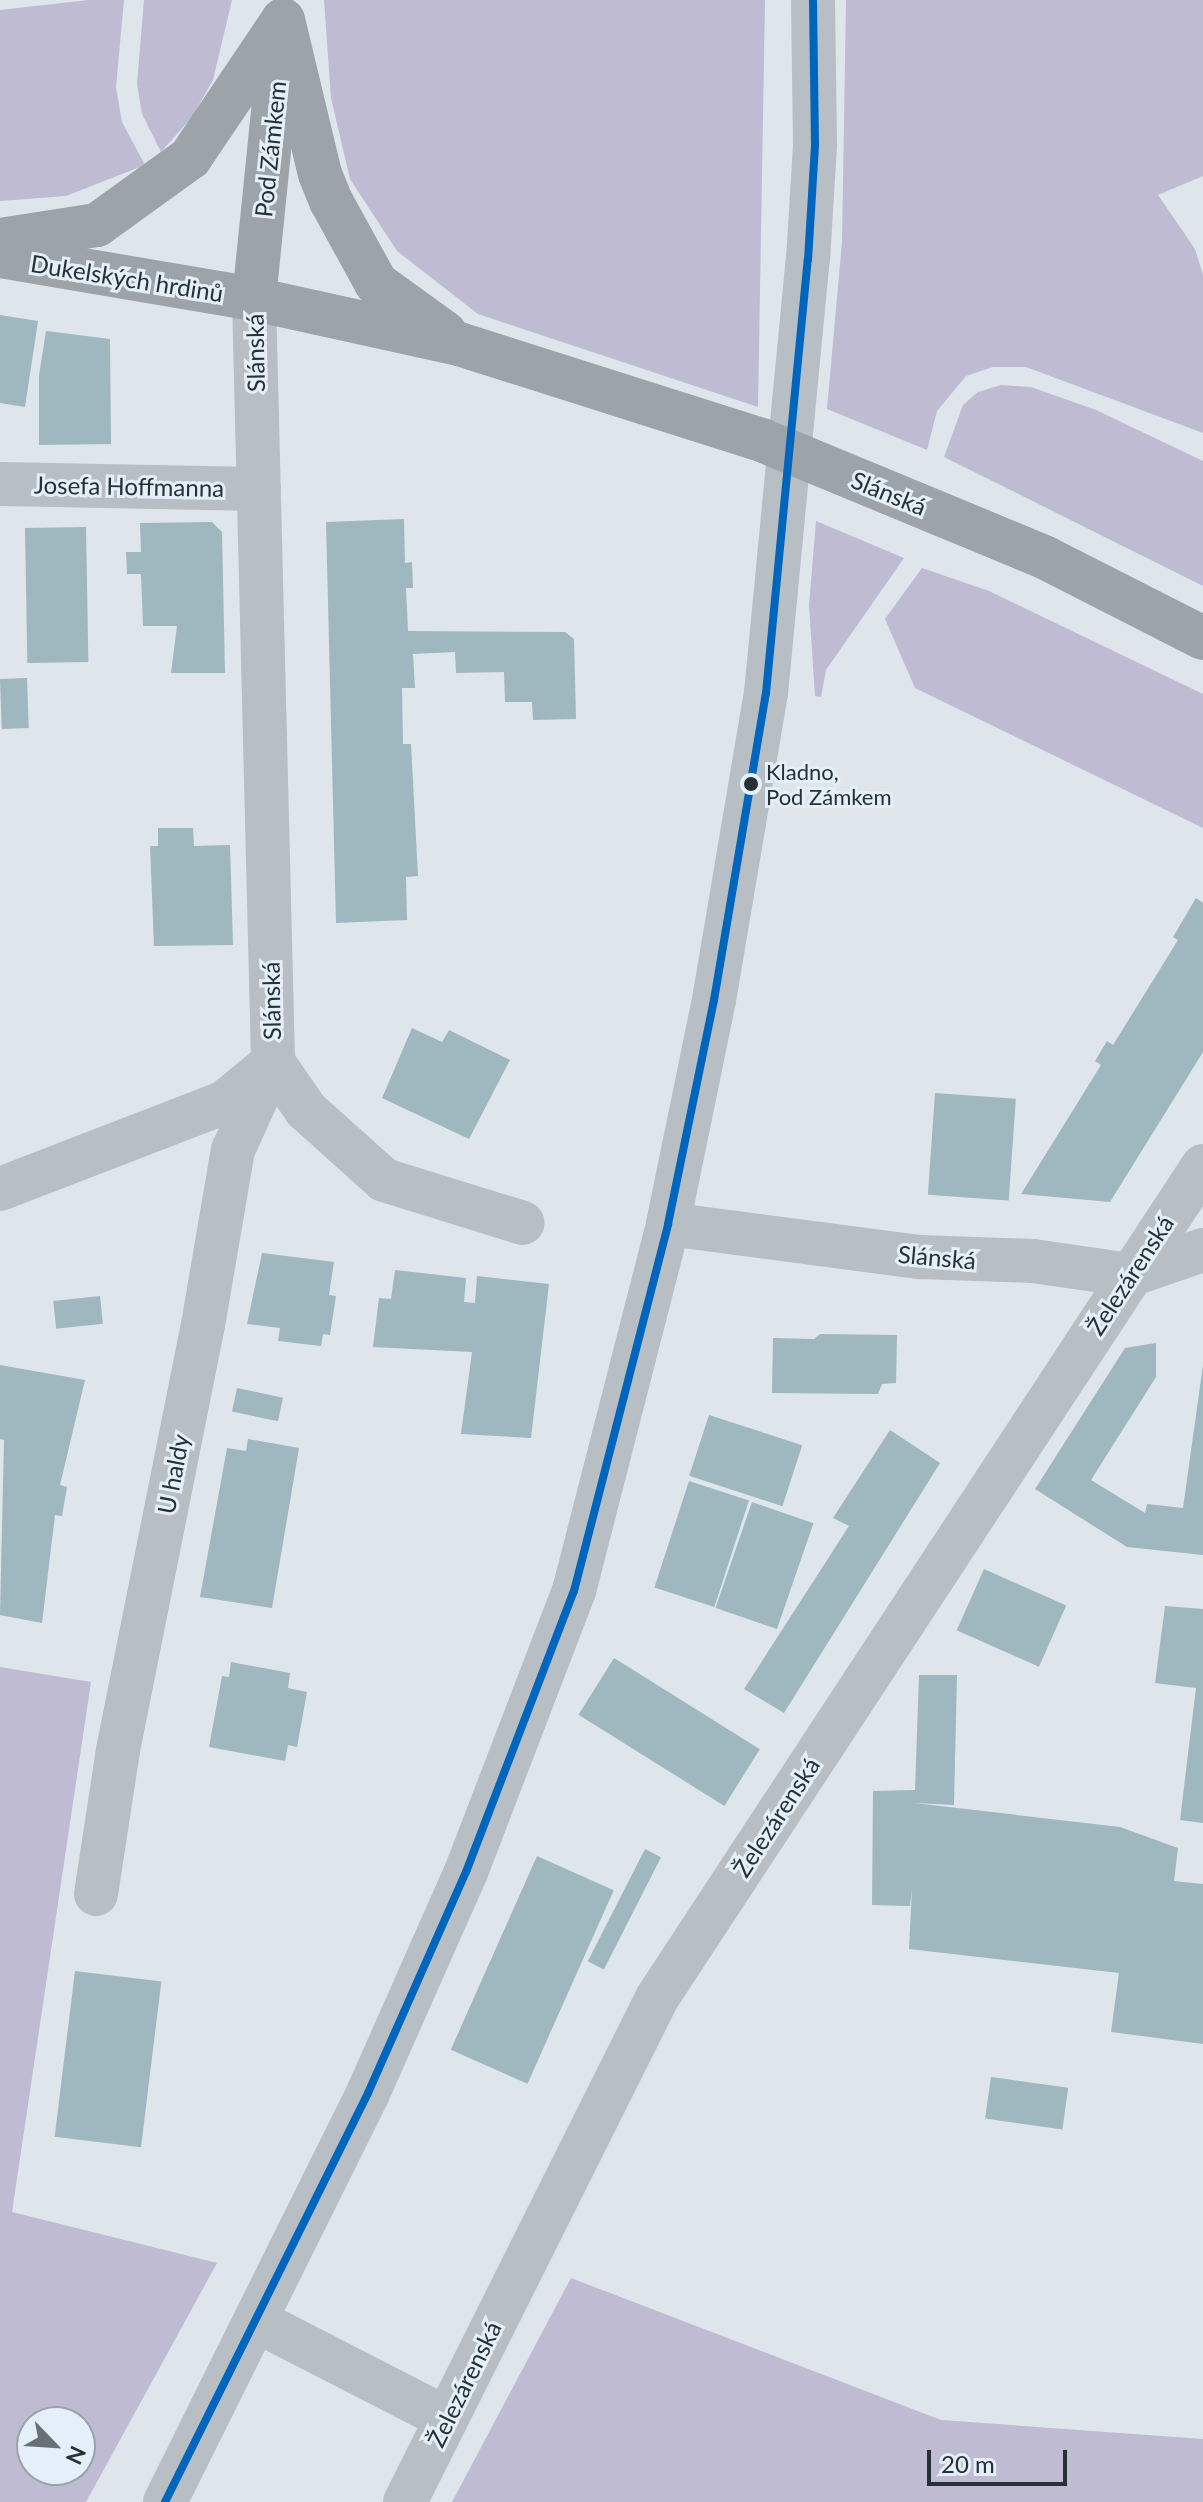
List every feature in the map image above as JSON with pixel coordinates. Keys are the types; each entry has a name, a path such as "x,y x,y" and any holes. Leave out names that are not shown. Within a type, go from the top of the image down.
{"main road":[{"path":"0,240 97,225 190,158 283,10"},
{"path":"283,10 320,174 331,201 376,283 459,344"},
{"name":"Pod Zámkem","path":"254,299 283,10"},
{"name":"Dukelských hrdinů","path":"0,256 254,299"},
{"name":"Slánská","path":"254,299 459,344 764,441 1046,558 1203,638"}],"street":[{"path":"165,2502 259,2322 466,1872 574,1591 668,1224 714,1000 767,677 808,260 815,144 813,0"},
{"name":"Slánská","path":"254,299 273,1062 306,1110 384,1180 523,1223"},
{"name":"Josefa Hoffmanna","path":"0,484 259,489"},
{"path":"0,1189 225,1102 273,1062"},
{"name":"U haldy","path":"96,1894 118,1750 203,1325 233,1150 273,1062"},
{"name":"Železárenská","path":"405,2502 657,1998 1203,1166"},
{"name":"Slánská","path":"668,1224 931,1258 1033,1261 1130,1275 1203,1250"},
{"path":"259,2322 446,2418"}],"shaded area":[{"path":"89,0 124,0 116,87 122,122 145,165 66,196 0,201 0,10"},
{"path":"144,0 232,0 213,80 192,117 161,152 142,114 137,84"},
{"path":"324,0 765,0 758,407 478,314 397,251 350,179 331,98"},
{"path":"846,0 1203,0 1203,176 1158,195 1195,249 1203,275 1203,433 1026,367 993,367 966,376 937,411 927,450 827,409 842,242"},
{"path":"1001,385 1031,387 1096,410 1203,461 1203,586 944,457 963,405 978,392"},
{"path":"816,521 904,558 826,670 821,697 815,696 809,605"},
{"path":"922,568 989,591 1203,694 1203,828 915,688 885,619"},
{"path":"0,1667 91,1682 12,2212 217,2263 96,2484 96,2406 16,2406 16,2486 95,2486 86,2502 0,2502"},
{"path":"571,2278 941,2420 1203,2439 1203,2502 452,2502"}],"building":[{"path":"0,315 38,321 25,407 0,403"},
{"path":"46,331 110,339 111,444 39,445 39,375"},
{"path":"404,519 405,563 412,562 413,588 406,588 408,631 565,632 574,639 576,719 533,720 532,702 505,702 504,672 456,673 455,652 413,654 415,688 402,688 403,744 411,744 418,876 406,877 407,920 336,923 326,522"},
{"path":"212,522 222,532 225,673 171,673 177,626 143,626 141,574 127,574 126,552 141,552 140,523"},
{"path":"86,527 88,662 27,663 25,528"},
{"path":"27,678 29,728 2,729 0,679"},
{"path":"158,828 193,828 194,846 230,845 233,945 154,946 150,846 158,846"},
{"path":"1196,898 1203,903 1203,1052 1110,1202 1021,1194 1101,1065 1095,1061 1107,1041 1113,1045 1178,940 1173,937"},
{"path":"412,1028 442,1042 449,1030 510,1060 469,1139 382,1098"},
{"path":"935,1093 1016,1099 1009,1200 928,1195"},
{"path":"262,1253 334,1262 329,1295 336,1296 330,1335 323,1334 321,1346 278,1341 280,1328 247,1324"},
{"path":"395,1270 466,1278 464,1302 475,1303 477,1276 549,1284 531,1438 461,1434 472,1352 373,1347 379,1298 391,1299"},
{"path":"100,1296 103,1324 56,1329 53,1301"},
{"path":"820,1334 897,1335 896,1383 882,1384 878,1394 772,1393 773,1338 814,1339"},
{"path":"1156,1343 1156,1377 1091,1480 1145,1513 1147,1504 1183,1508 1203,1365 1203,1555 1127,1547 1035,1489 1125,1348"},
{"path":"0,1365 85,1380 60,1485 67,1487 62,1516 55,1515 42,1623 0,1615 4,1440 0,1439"},
{"path":"237,1388 283,1398 278,1421 232,1411"},
{"path":"709,1415 802,1445 782,1506 689,1476"},
{"path":"890,1430 940,1463 784,1713 744,1689 849,1526 833,1518"},
{"path":"248,1439 299,1448 272,1608 200,1597 227,1448 246,1451"},
{"path":"689,1481 749,1500 714,1607 654,1588"},
{"path":"752,1502 813,1523 777,1629 716,1608"},
{"path":"984,1569 1066,1606 1039,1667 957,1630"},
{"path":"1165,1606 1203,1609 1203,1823 1180,1820 1196,1688 1155,1683"},
{"path":"614,1658 760,1749 724,1806 578,1715"},
{"path":"231,1662 290,1673 288,1688 307,1692 297,1747 288,1745 285,1761 209,1747 222,1676 229,1677"},
{"path":"919,1675 957,1675 954,1805 914,1803 1120,1827 1178,1848 1174,1881 1203,1884 1203,2044 1111,2032 1119,1973 909,1949 912,1888 910,1906 872,1905 873,1791 915,1790"},
{"path":"645,1849 661,1857 604,1969 588,1961"},
{"path":"537,1856 614,1890 528,2084 451,2050"},
{"path":"75,1971 161,1982 141,2147 55,2137"},
{"path":"991,2077 1068,2088 1062,2129 985,2119"}],"transit line":[{"path":"165,2502 368,2093 466,1872 574,1591 668,1224 714,1000 766,693 808,260 815,144 813,0"}],"place":[{"name":"Kladno, Pod Zámkem","path":"751,784"}]}
